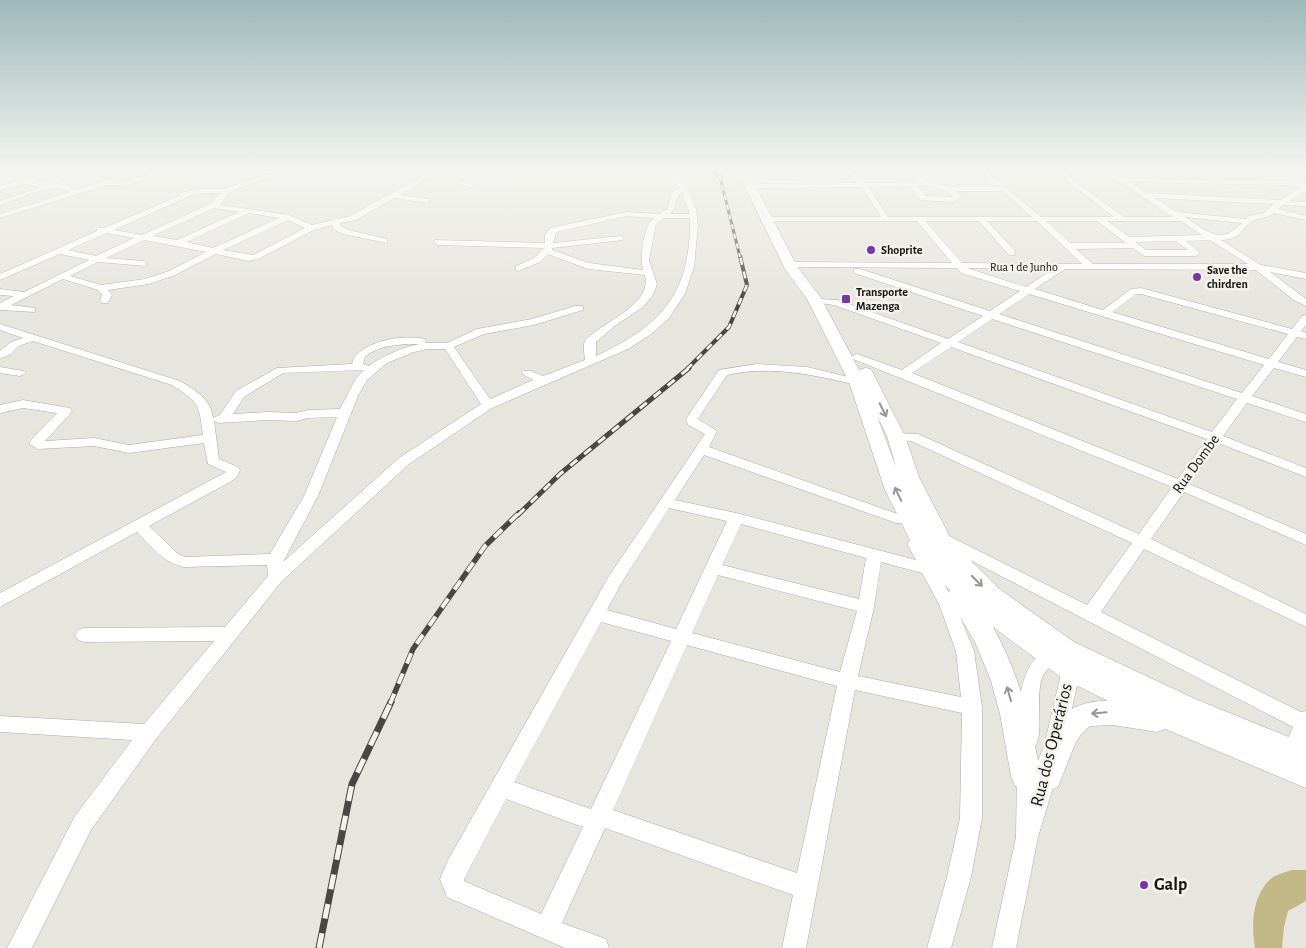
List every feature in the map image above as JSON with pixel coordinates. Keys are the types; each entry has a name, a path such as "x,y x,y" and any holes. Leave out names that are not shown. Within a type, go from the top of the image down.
{"highway":[{"path":"766,214 814,298 857,382 906,520"},
{"path":"771,214 794,265 823,301 857,357 896,436 909,477 940,539 965,568 1061,658 1183,706 1302,760"},
{"path":"937,571 1003,622 1061,658 1181,724"},
{"path":"937,571 975,618 997,662 1037,776"},
{"path":"1037,776 1072,724 1083,716 1099,712 1181,724 1302,760"}],"street":[{"path":"0,277 142,214"},
{"path":"0,307 22,294 191,214"},
{"path":"192,214 227,221"},
{"path":"178,243 242,214"},
{"path":"275,214 289,216 311,228"},
{"path":"103,231 178,243 252,258 311,228 354,218 361,214"},
{"path":"518,268 541,258 548,249 552,230 627,214"},
{"path":"19,948 83,823 148,733 276,577 404,461 488,405 543,380 592,362 627,346 653,327 676,305 691,265 694,216 634,214"},
{"path":"592,362 589,344 591,340 612,323 640,305 648,295 652,284 645,260 652,223 663,214"},
{"path":"883,214 886,219"},
{"path":"1034,214 1091,267"},
{"path":"1117,214 1122,218"},
{"path":"1175,214 1258,267 1306,303"},
{"path":"1184,214 1246,221"},
{"path":"1068,246 1179,239 1214,239 1234,236 1246,221 1266,214"},
{"path":"1290,214 1306,218"},
{"path":"61,276 101,288 146,282 289,216"},
{"path":"980,218 1012,253"},
{"path":"1098,218 1144,254 1196,253 1179,239"},
{"path":"773,219 1182,219"},
{"path":"919,219 964,271 1306,374"},
{"path":"336,222 336,227 346,232 384,241"},
{"path":"438,242 548,249 620,238"},
{"path":"548,249 588,266 648,273"},
{"path":"60,252 127,264 143,264"},
{"name":"Rua 1 de Junho","path":"794,265 844,267 1258,267"},
{"path":"844,267 1306,418"},
{"path":"903,374 1062,267"},
{"path":"1258,267 1306,276"},
{"path":"101,288 107,295 105,301"},
{"path":"1105,313 1134,291 1141,290 1300,334"},
{"path":"0,292 22,294"},
{"path":"823,301 835,302 1215,437 1306,473"},
{"path":"0,307 31,310"},
{"path":"276,577 275,559 310,496 362,378 383,361 411,349 427,346 448,346 481,331 553,317 579,308"},
{"name":"Rua Dombe","path":"1091,613 1215,437 1272,363 1300,334 1306,318"},
{"path":"0,327 176,383 194,394 206,409 213,461 234,470 232,474 0,601"},
{"path":"0,356 15,344 32,338"},
{"path":"357,367 360,355 370,348 417,341 423,342 427,346"},
{"path":"448,346 488,405"},
{"path":"857,357 1180,485 1306,540"},
{"path":"597,948 547,929 456,889 452,880 456,868 615,580 711,434 711,431 692,422 692,418 723,372 752,367 786,368 819,372 857,382"},
{"path":"224,419 240,394 281,370 374,368"},
{"path":"0,370 20,373"},
{"path":"527,373 543,380"},
{"path":"0,409 23,404 66,411 37,442 36,444 38,445 94,442 129,449 210,438"},
{"path":"209,421 267,416 296,417 308,414 345,413"},
{"path":"896,436 913,437 1141,541 1306,622"},
{"path":"701,449 906,520 937,571 964,651 972,707 971,818 959,877 939,948"},
{"path":"665,503 736,518 937,571"},
{"path":"547,929 736,518"},
{"path":"140,524 172,558 184,562 275,559"},
{"path":"940,539 1305,721 1302,760"},
{"path":"794,948 847,681 866,607 874,554"},
{"path":"713,568 866,607"},
{"path":"596,614 847,681 972,707"},
{"path":"84,635 228,634"},
{"name":"Rua dos Operários","path":"1004,948 1061,658"},
{"name":"Rua dos Operários","path":"1037,776 1030,750 1029,692 1036,673 1061,658"},
{"path":"0,724 148,733"},
{"path":"500,787 806,888"}],"shaded area":[{"path":"1292,870 1306,870 1306,901 1288,911 1282,948 1255,948 1253,919 1261,892 1273,877"}],"railway":[{"path":"729,214 740,257"},
{"path":"687,369 729,327 747,285 740,256"},
{"path":"518,515 560,474 689,368"},
{"path":"390,704 413,649 485,546 519,513"},
{"path":"319,948 352,784 391,702"}],"place":[{"name":"Shoprite","path":"871,250"},
{"name":"Save the chirdren","path":"1197,277"},
{"name":"Transporte Mazenga","path":"846,299"},
{"name":"Galp","path":"1144,885"}]}
